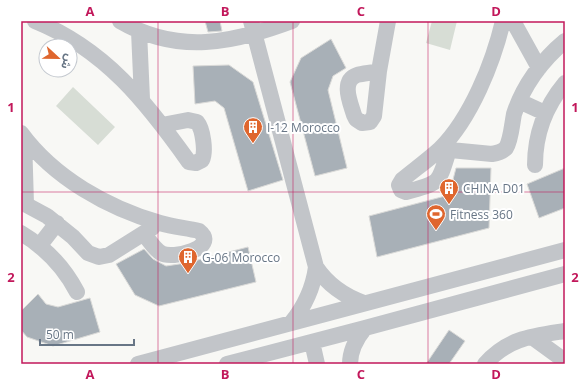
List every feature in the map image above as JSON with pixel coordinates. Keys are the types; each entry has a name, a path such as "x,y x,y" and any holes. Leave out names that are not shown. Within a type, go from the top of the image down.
{"street":[{"path":"35,21 48,26 83,45 111,68 142,99 162,124"},
{"path":"120,21 139,31 164,39 203,43 220,41 252,27 292,21"},
{"path":"377,21 385,37"},
{"path":"379,72 388,21"},
{"path":"503,21 496,50 480,88 444,149 492,154 500,153 504,150 508,142 512,121 525,89 552,52 565,41"},
{"path":"513,21 539,68"},
{"path":"252,27 316,267 336,289 355,300 364,303"},
{"path":"139,31 142,99"},
{"path":"535,165 536,143 545,113 565,83"},
{"path":"519,101 545,113"},
{"path":"23,135 23,203 57,223 88,253 99,257 109,255 160,223"},
{"path":"23,135 52,166 84,190 107,203 160,223 199,231 204,237 203,244 197,249 176,255 166,255 157,250 144,234"},
{"path":"40,245 57,223"},
{"path":"21,233 40,245 49,253 65,271 77,292"},
{"path":"138,364 154,361 364,303 565,250"},
{"path":"291,323 304,306 313,282 316,267"},
{"path":"227,364 269,359 312,342 565,274"},
{"path":"350,364 355,342 365,328"},
{"path":"485,364 502,348 512,342 532,336 565,331"},
{"path":"532,336 565,361"},
{"path":"312,342 317,364"}],"shaded area":[{"path":"432,21 457,21 450,50 426,43"},
{"path":"73,87 115,127 98,145 56,106"}],"building":[{"path":"205,21 220,21 222,31 208,32"},
{"path":"331,39 346,68 333,76 328,90 347,168 315,176 290,82 301,58"},
{"name":"I-12 Morocco","path":"229,65 253,82 283,180 248,191 224,108 215,101 195,104 193,66"},
{"name":"CHINA D01","path":"456,168 491,168 489,228 377,257 369,216 449,195"},
{"path":"565,168 565,208 539,218 527,184"},
{"name":"G-06 Morocco","path":"248,247 256,282 159,306 135,295 116,264 144,249 153,259 166,266 186,263"},
{"path":"38,294 46,304 58,307 90,298 100,332 53,346 27,337 21,330 21,311"},
{"path":"449,330 465,341 449,364 426,364"}],"place":[{"name":"I-12 Morocco","path":"253,144"},
{"name":"CHINA D01","path":"449,205"},
{"name":"Fitness 360","path":"436,231"},
{"name":"G-06 Morocco","path":"188,274"}]}
